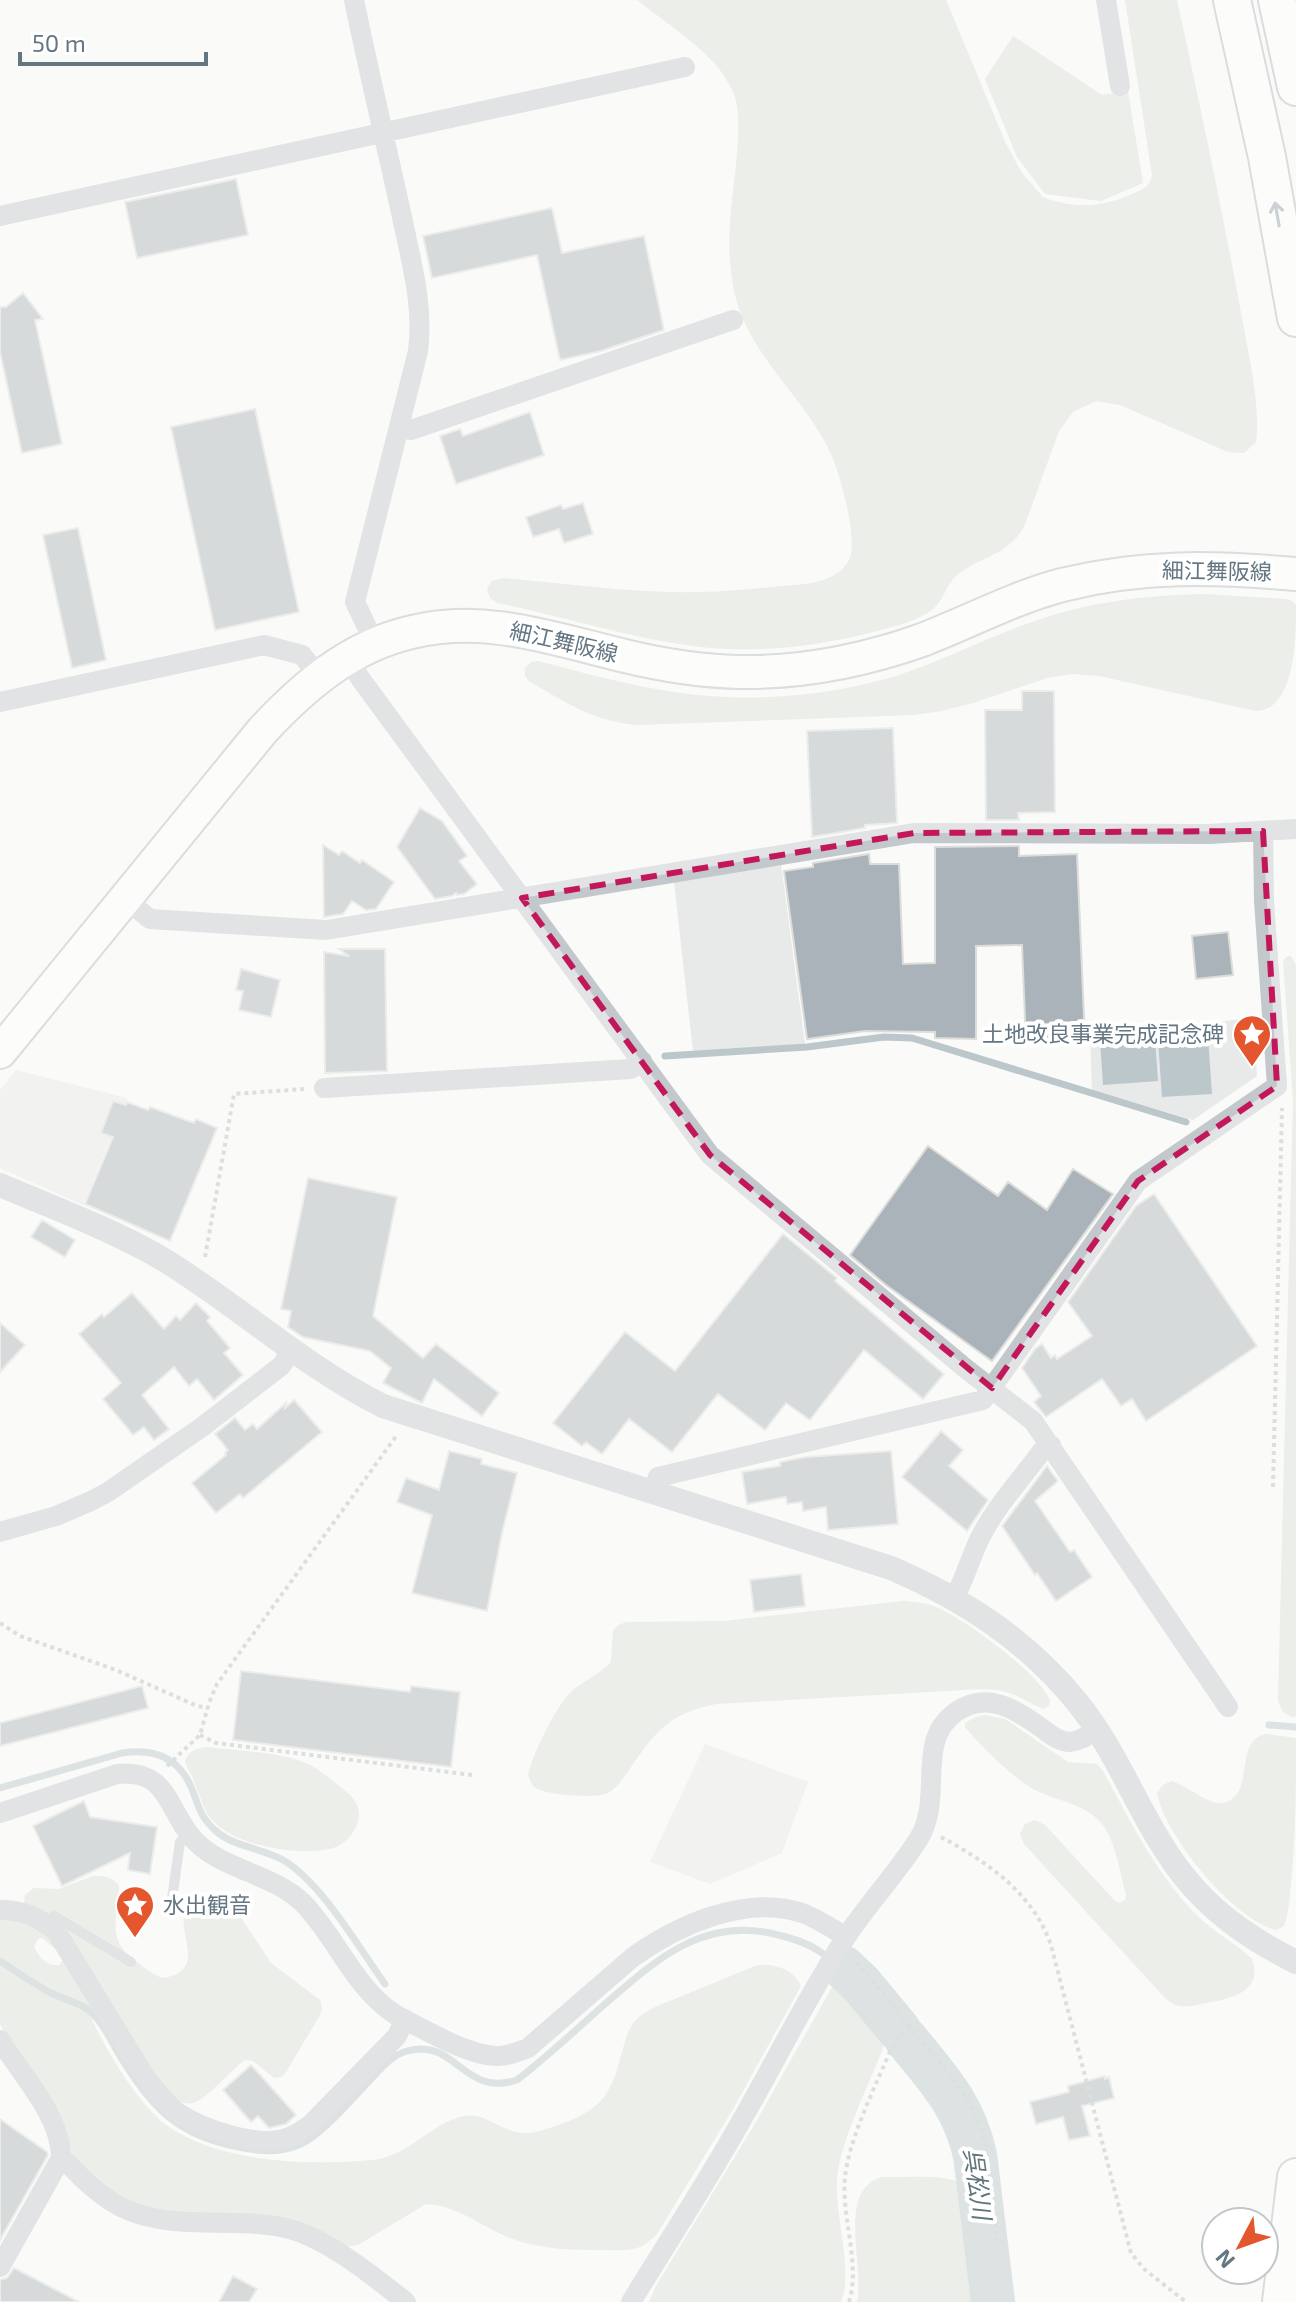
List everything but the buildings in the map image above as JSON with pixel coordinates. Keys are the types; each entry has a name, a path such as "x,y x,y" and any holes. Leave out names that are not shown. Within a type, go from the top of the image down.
{"highway":[{"path":"1232,0 1267,157 1296,318"},
{"path":"1277,0 1296,87"},
{"path":"1281,2302 1296,2177"}],"main road":[{"name":"細江舞阪線","path":"0,1052 263,730 319,676 361,651 411,632 442,626 473,625 519,630 662,664 738,672 776,671 851,661 888,651 1026,596 1097,577 1205,568 1296,574"}],"street":[{"path":"354,0 420,315 418,351 355,602 361,651 360,678 710,1155 1033,1421 1228,1707"},
{"path":"1106,0 1120,86"},
{"path":"0,216 685,67"},
{"path":"399,427 411,430 733,320"},
{"path":"0,702 264,645 302,655 319,676"},
{"path":"125,899 150,919 326,930 914,833 1208,834 1280,830 1264,901 1277,1086 1138,1181 983,1400 658,1477 653,1493"},
{"path":"324,1088 631,1069 642,1061"},
{"path":"0,1185 144,1249 360,1394 406,1415 891,1568 954,1598 1023,1646 1077,1702 1097,1729 1167,1852 1192,1886 1231,1923 1266,1947 1296,1962"},
{"path":"0,1532 56,1516 108,1492 202,1427 281,1366 293,1349"},
{"path":"954,1598 966,1577 979,1540 993,1517 1041,1452 1051,1445"},
{"path":"631,2302 745,2116 843,1942 925,1828 932,1796 933,1745 946,1721 957,1711 983,1702 1010,1707 1062,1741 1082,1739 1097,1729"},
{"path":"0,1813 117,1774 132,1772 146,1776 159,1784 189,1835 201,1846 287,1890 302,1903 374,1999 405,2019 482,2054 498,2056 528,2048 633,1957 691,1923 733,1911 779,1908 801,1913 843,1942"},
{"path":"0,1910 15,1910 37,1917 56,1931 159,2095 176,2111 223,2133 268,2141 298,2133 311,2124 397,2036 405,2019"},
{"path":"0,2040 42,2104 61,2143 61,2158 0,2267"},
{"path":"61,2158 104,2197 145,2216 265,2225 309,2236 330,2246 406,2302"}],"lane":[{"path":"171,1906 180,1842 189,1835"},
{"path":"47,1924 54,1916 131,1962"}],"path":[{"path":"1273,1487 1282,1100 1277,1086"},
{"path":"194,1280 203,1268 234,1094 324,1088"},
{"path":"169,1764 200,1735 217,1684 401,1429 406,1415"},
{"path":"0,1623 20,1636 116,1670 208,1708"},
{"path":"200,1735 216,1743 472,1775"},
{"path":"925,1828 974,1854 995,1870 1041,1921 1051,1945 1131,2253 1144,2269 1186,2302"},
{"path":"843,1942 958,2085 971,2106 981,2129 986,2154 997,2241"},
{"path":"849,2302 853,2278 845,2196 847,2165 891,2049 910,2027"}],"highlighted area":[{"path":"1263,831 1277,1086 1138,1181 992,1388 710,1155 522,898 914,833"}],"shaded area":[{"path":"637,0 946,0 1006,144 1022,173 1043,197 1087,205 1130,195 1144,188 1151,179 1125,0 1177,0 1249,354 1255,390 1256,442 1244,453 1228,452 1120,405 1096,401 1073,412 1059,431 1024,527 1017,537 1001,551 956,576 939,603 926,614 893,627 848,638 764,649 700,647 624,633 497,603 490,598 487,589 492,581 502,578 626,590 728,591 825,579 843,569 849,560 852,538 847,507 831,454 807,414 765,358 742,317 735,295 729,241 738,141 734,94 720,70 703,51"},
{"path":"1013,36 1102,95 1128,91 1143,183 1101,201 1045,194 1017,157 985,79"},
{"path":"1205,594 1285,599 1296,605 1291,669 1279,698 1269,707 1256,711 1099,676 1072,674 1047,678 942,711 913,715 636,725 581,710 530,682 525,676 525,668 531,662 538,661 686,694 746,698 807,694 896,676 1015,628 1074,609 1139,598"},
{"path":"781,864 805,1044 693,1051 674,882"},
{"path":"1291,956 1296,965 1296,1716 1292,1717 1283,1712 1278,1701 1293,1100 1283,961"},
{"path":"1253,1018 1257,1076 1193,1120 1092,1090 1090,1035"},
{"path":"1208,1037 1212,1094 1162,1097 1158,1040"},
{"path":"1155,1038 1158,1081 1103,1085 1100,1041"},
{"path":"16,1070 127,1098 83,1205 0,1168 0,1090"},
{"path":"903,1601 934,1606 980,1634 1031,1675 1050,1700 1049,1706 1043,1709 1015,1695 981,1689 716,1704 688,1712 667,1724 650,1741 619,1784 608,1793 593,1796 559,1794 540,1790 531,1783 528,1776 530,1767 552,1719 571,1692 611,1662 613,1630 619,1625 626,1622 725,1621"},
{"path":"984,1715 1005,1719 1068,1762 1097,1764 1172,1887 1203,1921 1252,1959 1253,1979 1249,1986 1234,1996 1191,2006 1175,2005 1165,1998 1024,1844 1020,1834 1025,1824 1035,1820 1045,1825 1120,1903 1126,1895 1107,1831 1087,1811 1030,1787 996,1759 965,1727 965,1723"},
{"path":"1267,1734 1296,1738 1290,1899 1284,1926 1276,1930 1240,1910 1203,1874 1173,1831 1157,1793 1171,1781 1217,1803 1233,1798 1243,1779 1250,1746 1256,1738"},
{"path":"705,1744 808,1782 782,1853 710,1884 650,1862"},
{"path":"206,1747 280,1756 313,1767 354,1800 359,1817 357,1825 343,1843 316,1851 284,1850 237,1837 207,1814 185,1761 193,1751"},
{"path":"93,1876 111,1878 119,1886 115,1927 119,1944 135,1961 162,1978 179,1973 186,1964 188,1953 184,1914 190,1904 210,1895 228,1898 271,1963 320,2000 320,2015 281,2077 274,2078 253,2061 245,2060 199,2100 188,2104 174,2099 24,1903 25,1895 34,1888 59,1889"},
{"path":"0,1918 26,1923 50,1936 88,1999 93,2022 115,2063 145,2104 166,2125 187,2138 238,2154 293,2162 347,2162 386,2157 452,2119 464,2116 482,2118 527,2133 569,2121 603,2098 614,2080 630,2028 649,2010 755,1966 782,1968 793,1975 801,1986 733,2109 657,2234 643,2245 626,2250 536,2245 502,2235 438,2205 426,2204 358,2245 346,2247 147,2209 108,2191 73,2157 0,2024","holes":["42,1938 63,1959 60,1965 51,1965 41,1958 34,1946"]},
{"path":"837,1983 850,1988 870,2007 884,2038 883,2048 844,2146 837,2178 845,2258 841,2302 649,2302 831,1989"},
{"path":"882,2177 945,2178 965,2188 971,2201 984,2302 857,2302 856,2213 860,2197 868,2184"}],"waterway":[{"path":"665,1056 807,1047 884,1037 912,1038 1186,1122"},
{"path":"1269,1725 1296,1727"},
{"path":"0,1788 122,1753 145,1752 164,1757 187,1778 198,1807 216,1831 231,1841 283,1860 311,1884 385,1984"},
{"path":"0,1961 45,1989 90,2011 102,2024 142,2089 166,2115 213,2141 266,2151 291,2148 318,2133 385,2064 407,2051 424,2049 437,2052 484,2081 499,2083 517,2080 642,1972 700,1938 745,1930 770,1933 804,1943 822,1953"},
{"name":"呉松川","path":"843,1967 899,2030"},
{"name":"呉松川","path":"906,2039 948,2092 970,2137 975,2155 993,2302"}],"place":[{"name":"土地改良事業完成記念碑","path":"1252,1068"},
{"name":"水出観音","path":"135,1939"}]}
